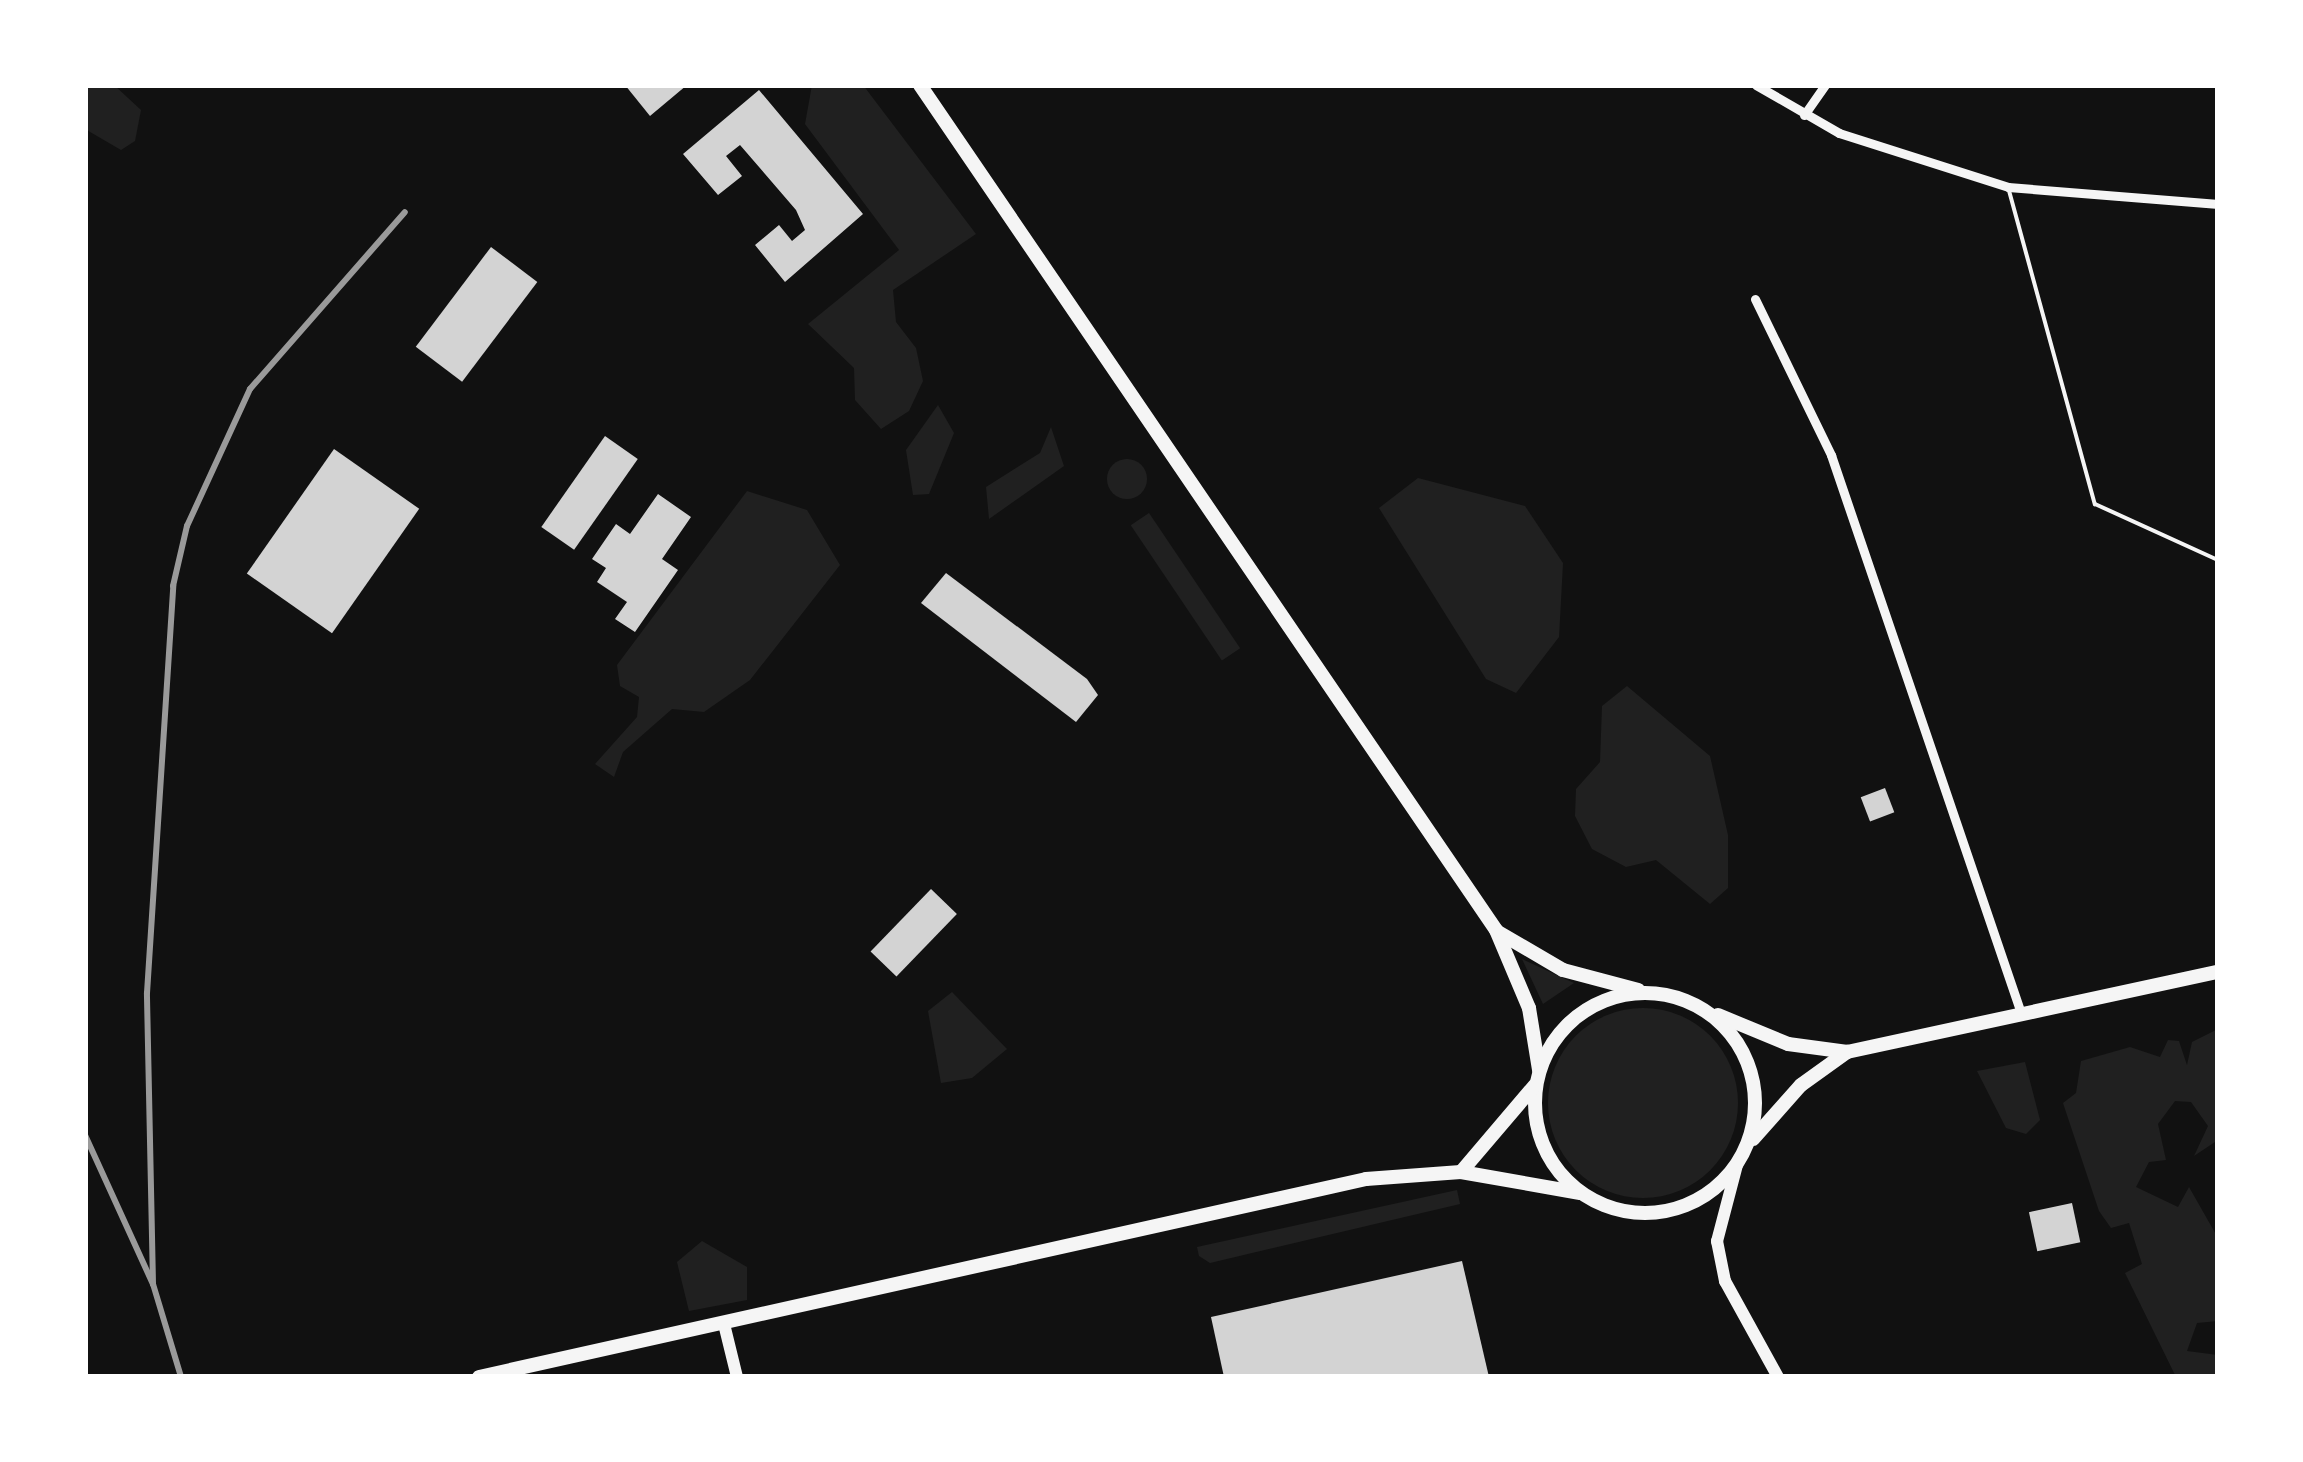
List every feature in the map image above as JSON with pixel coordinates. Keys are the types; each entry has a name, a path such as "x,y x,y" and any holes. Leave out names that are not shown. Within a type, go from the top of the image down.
{"main road":[{"path":"920,85 1496,930 1530,1008 1538,1133 1580,1193"},
{"path":"1496,930 1563,970 1686,1000 1788,1044 1847,1052 2218,972"},
{"path":"1461,1172 1537,1077 1580,1013 1649,992"},
{"path":"1686,1000 1727,1030 1752,1074 1745,1150"},
{"path":"1778,1377 1725,1281 1717,1240 1737,1165 1745,1150 1801,1084 1847,1052"},
{"path":"479,1377 725,1328 1366,1179 1461,1172 1580,1193 1619,1211 1672,1210 1737,1165"},
{"path":"725,1328 737,1377"}],"street":[{"path":"1756,85 1804,115 2008,187 2218,204"},
{"path":"1804,115 1825,85"},
{"path":"1754,299 1831,454 2021,1013"}],"lane":[{"path":"2008,187 2095,504 2218,560"}],"shaded area":[{"path":"85,85 114,85 141,110 135,141 121,150 85,129"},
{"path":"812,85 863,85 976,234 893,290 896,322 916,348 923,381 909,411 881,429 855,400 854,368 808,324 899,250 805,124"},
{"path":"938,405 954,433 929,494 913,495 906,450"},
{"path":"1051,427 1064,466 989,519 986,487 1040,453"},
{"path":"1127,459 1141,465 1147,479 1141,493 1127,499 1113,493 1107,479 1113,465"},
{"path":"1418,478 1525,506 1563,563 1559,637 1516,693 1486,679 1379,508"},
{"path":"747,491 807,510 840,565 750,680 704,712 672,709 623,752 614,777 595,764 637,717 639,697 620,686 617,665"},
{"path":"1149,513 1240,648 1222,660 1131,525"},
{"path":"1627,686 1710,756 1728,835 1728,888 1710,904 1656,860 1626,867 1592,849 1575,816 1576,789 1600,762 1602,706"},
{"path":"1522,959 1574,983 1543,1004"},
{"path":"952,992 1007,1049 972,1078 941,1083 928,1011"},
{"path":"1643,1008 1679,1015 1710,1036 1731,1067 1738,1103 1731,1139 1710,1170 1679,1191 1643,1198 1607,1191 1576,1170 1555,1139 1548,1103 1555,1067 1576,1036 1607,1015"},
{"path":"2218,1029 2218,1140 2194,1156 2208,1126 2191,1102 2175,1101 2158,1124 2166,1160 2149,1162 2136,1187 2178,1207 2189,1187 2218,1238 2218,1321 2197,1323 2187,1351 2218,1355 2218,1374 2176,1377 2125,1273 2142,1264 2129,1223 2111,1228 2099,1211 2063,1103 2076,1093 2081,1061 2130,1047 2160,1057 2168,1040 2179,1041 2187,1065 2192,1042"},
{"path":"2025,1062 2040,1120 2026,1134 2006,1128 1977,1071"},
{"path":"1457,1190 1460,1204 1210,1263 1199,1256 1197,1247"},
{"path":"702,1241 747,1267 747,1300 689,1311 677,1262"}],"building":[{"path":"625,85 687,85 650,116"},
{"path":"759,90 863,214 785,282 755,245 779,225 792,241 805,230 796,210 740,145 726,156 742,176 718,195 683,154"},
{"path":"491,247 537,282 462,382 416,347"},
{"path":"605,436 638,459 574,550 541,527"},
{"path":"334,449 419,509 332,633 247,574"},
{"path":"658,494 691,517 662,559 678,570 635,632 615,619 627,602 597,582 606,568 592,559 616,524 630,534"},
{"path":"946,573 1087,679 1098,695 1076,722 921,603"},
{"path":"1885,788 1894,812 1870,822 1861,797"},
{"path":"931,889 957,914 896,977 871,952"},
{"path":"2072,1203 2080,1242 2037,1251 2029,1212"},
{"path":"1462,1261 1489,1377 1224,1377 1211,1317"}],"railway":[{"path":"153,1284 147,993 173,586 187,526 250,389 405,212"},
{"path":"85,1135 153,1284 181,1377"}]}
